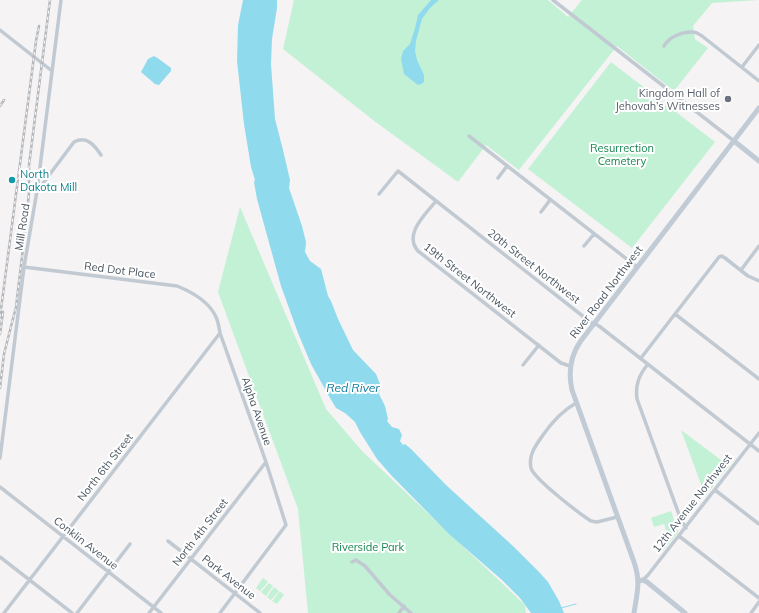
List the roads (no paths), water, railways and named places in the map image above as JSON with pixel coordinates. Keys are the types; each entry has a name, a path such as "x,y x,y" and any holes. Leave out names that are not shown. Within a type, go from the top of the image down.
{"street":[{"name":"Mill Road","path":"0,458 24,267 37,191 61,0"},
{"path":"553,0 759,161"},
{"path":"0,30 52,71"},
{"path":"664,46 674,37 687,32 695,32 759,81"},
{"path":"742,67 759,45"},
{"name":"River Road Northwest","path":"634,613 641,581 576,402 570,380 570,366 573,355 578,346 594,324 759,108"},
{"path":"469,136 637,267"},
{"path":"37,191 74,142 78,139 87,140 102,155"},
{"path":"498,178 507,166"},
{"name":"20th Street Northwest","path":"379,194 398,171 589,321 599,326 759,451"},
{"path":"541,212 550,200"},
{"name":"19th Street Northwest","path":"436,201 414,232 413,241 415,248 561,363 570,366"},
{"path":"584,246 594,234"},
{"path":"741,270 759,246"},
{"path":"640,358 720,256 752,278 759,281"},
{"name":"Red Dot Place","path":"24,267 177,286 195,294 208,305"},
{"name":"Alpha Avenue","path":"208,305 215,315 286,522 286,525 235,593"},
{"path":"675,314 759,379"},
{"name":"North 6th Street","path":"4,613 220,333"},
{"path":"523,365 539,345"},
{"path":"648,364 639,376 636,393 637,399 681,520 686,528"},
{"path":"576,402 556,418 536,445 530,458 532,471 556,494 591,521 598,522 617,517"},
{"name":"12th Avenue Northwest","path":"641,581 648,576 680,536 759,432"},
{"name":"North 4th Street","path":"149,613 266,462"},
{"name":"Conklin Avenue","path":"0,487 161,613"},
{"path":"715,490 759,524"},
{"path":"680,536 759,598"},
{"name":"Park Avenue","path":"168,541 260,613"},
{"path":"77,613 130,544"},
{"path":"0,557 72,613"},
{"path":"352,562 356,560 365,566 390,595 411,613"},
{"path":"641,581 685,613"},
{"path":"220,613 235,593"},
{"path":"751,613 759,602"},
{"path":"399,613 404,606"}],"water":[{"name":"Red River","path":"243,0 277,0 272,39 271,64 275,119 290,180 289,188 306,242 305,252 310,261 321,269 328,296 353,350 376,374 380,384 379,394 385,406 388,419 387,421 392,427 399,429 402,435 400,441 403,445 405,444 411,449 446,485 514,547 540,573 548,582 564,613 531,613 520,598 502,580 449,534 377,459 355,422 345,413 336,408 311,364 281,286 257,199 254,182 255,180 251,167 244,124 237,61 238,25"},
{"path":"431,0 439,0 430,8 422,19 416,41 415,51 417,60 424,75 424,82 418,85 404,74 401,59 403,51 410,44 418,15"},
{"path":"154,56 171,68 171,71 159,85 155,84 141,72 148,59"}],"waterway":[{"path":"561,608 576,604"}],"railway":[{"path":"0,388 4,354 16,307 29,193 29,165 50,0"},
{"path":"0,317 39,26"},
{"path":"0,106 4,100"},
{"path":"0,334 3,312"}],"place":[{"name":"Kingdom Hall of Jehovah’s Witnesses","path":"728,99"},
{"name":"North Dakota Mill","path":"12,180"}],"park label":[{"name":"Resurrection Cemetery","path":"622,154"},
{"name":"Riverside Park","path":"368,547"}]}
